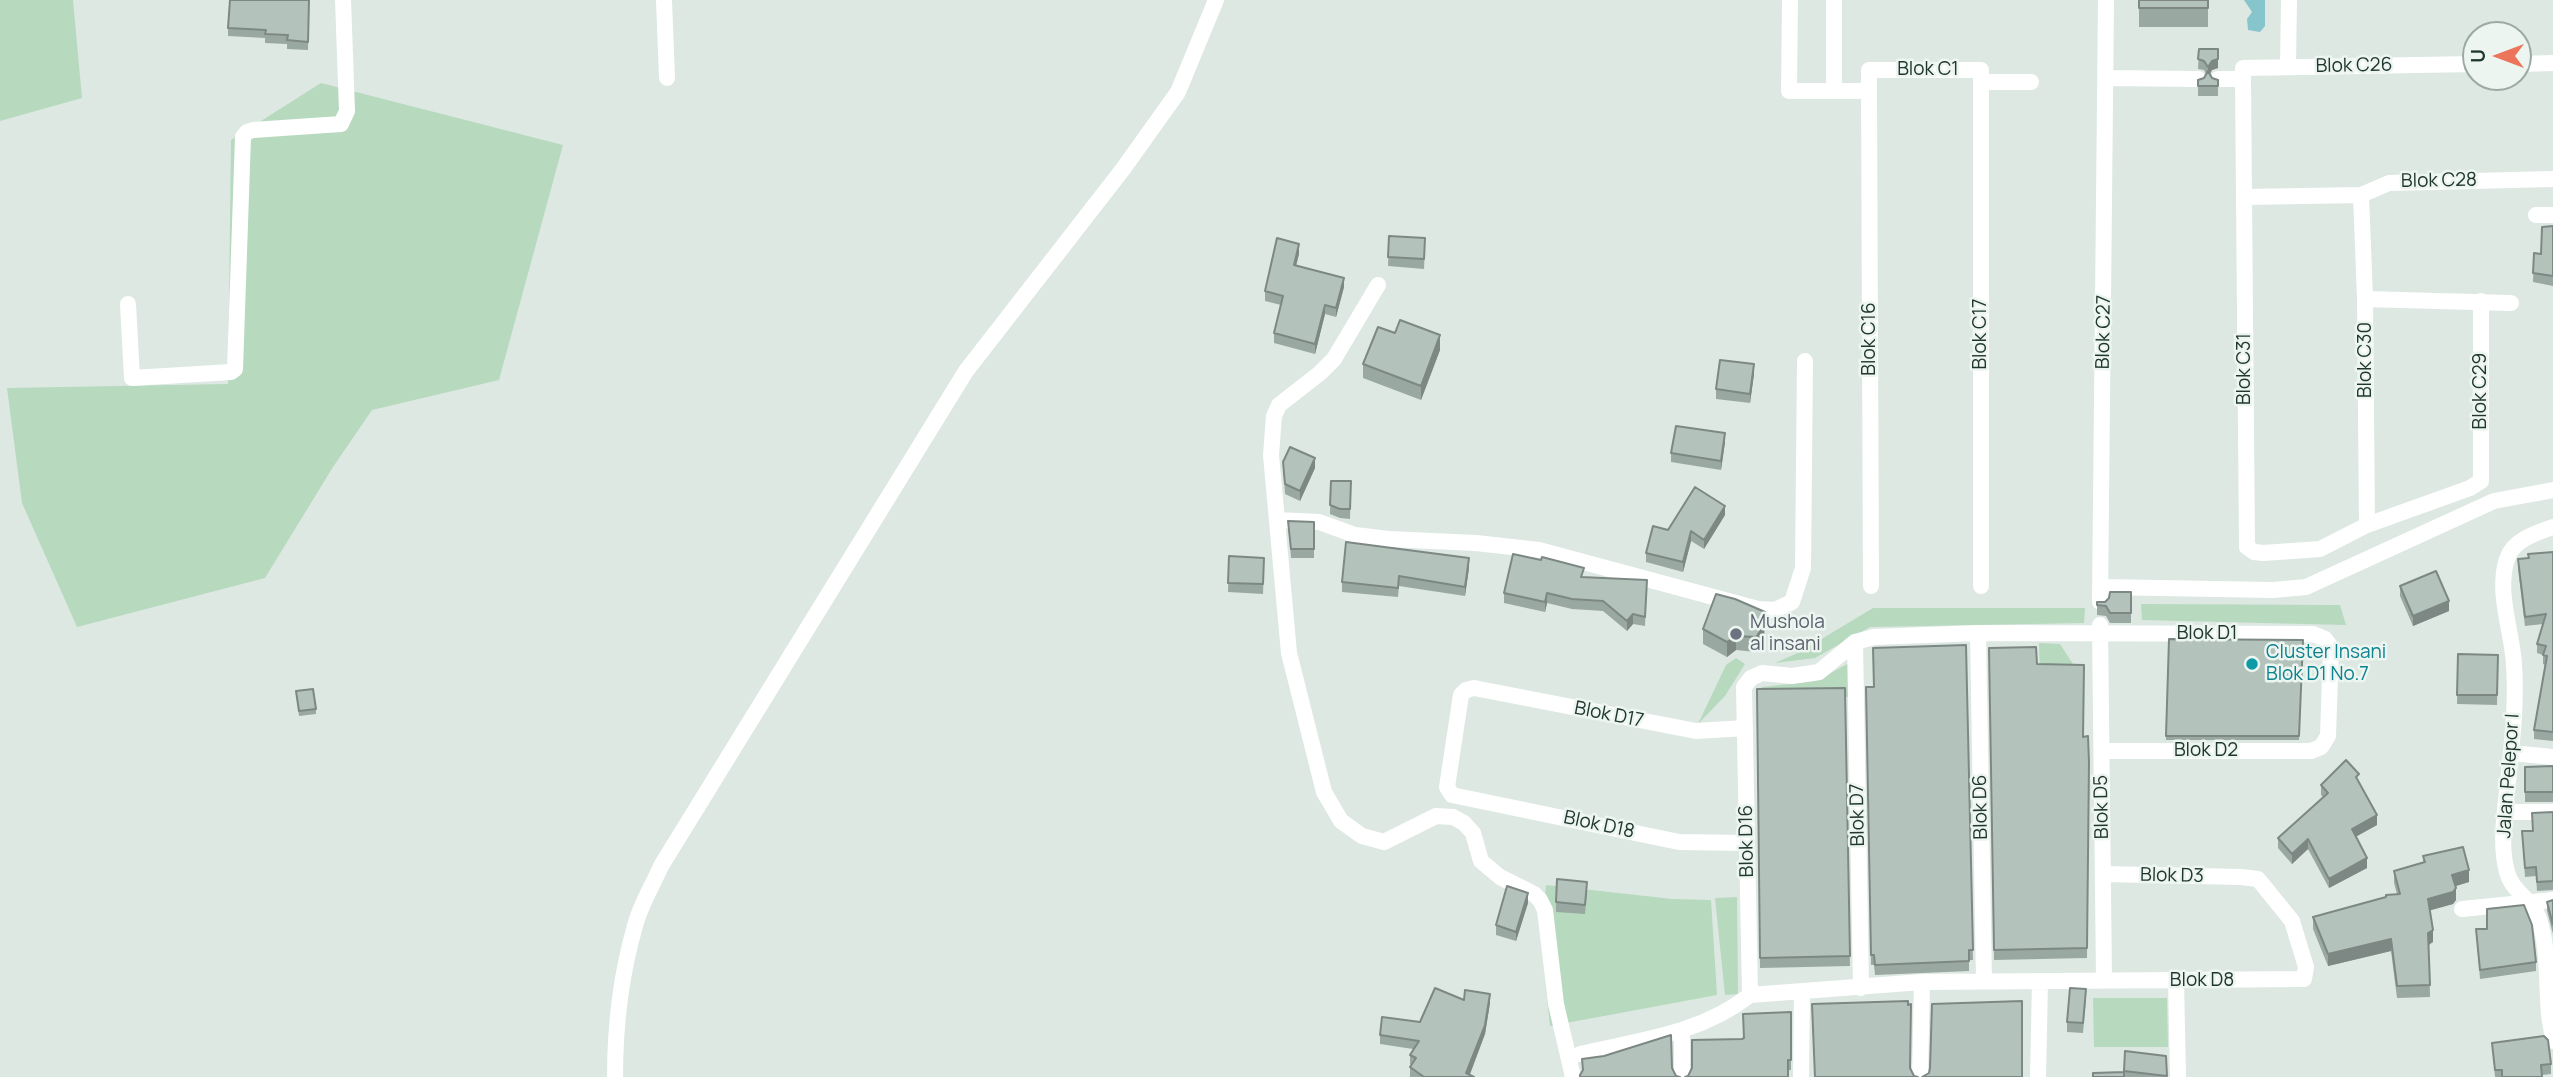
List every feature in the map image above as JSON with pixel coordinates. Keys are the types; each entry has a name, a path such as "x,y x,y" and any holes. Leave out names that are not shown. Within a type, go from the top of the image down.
{"street":[{"path":"128,304 132,378 231,372 235,369 243,137 253,130 341,124 347,111 343,0"},
{"path":"664,0 667,78"},
{"path":"615,1077 621,984 635,923 661,866 966,371 1123,169 1178,92 1216,0"},
{"path":"1790,0 1789,91 1869,91"},
{"path":"1834,0 1834,91"},
{"name":"Blok C27","path":"2106,0 2101,594 2306,587 2494,500 2553,490"},
{"path":"2288,67 2289,0"},
{"path":"2532,64 2553,63"},
{"name":"Blok C26","path":"2243,79 2243,68 2462,64"},
{"name":"Blok C1","path":"1869,91 1869,70 1982,70 1982,82 2031,82"},
{"path":"2107,78 2198,79"},
{"path":"2218,79 2243,79"},
{"name":"Blok C31","path":"2243,79 2247,547 2254,552 2263,553 2320,549 2367,525"},
{"name":"Blok C17","path":"1981,586 1982,82"},
{"name":"Blok C16","path":"1869,91 1871,586"},
{"name":"Blok C28","path":"2244,197 2361,195 2389,183 2553,178"},
{"name":"Blok C30","path":"2361,195 2365,299 2367,525"},
{"path":"2536,215 2553,215"},
{"path":"1378,285 1334,359 1279,405 1274,415 1271,455 1289,653 1324,792 1341,821 1362,836 1384,842 1436,816 1454,817 1473,833 1481,861 1541,900 1545,910 1556,1004 1573,1077"},
{"path":"2365,299 2511,303"},
{"name":"Blok C29","path":"2367,525 2470,488 2481,481 2481,301"},
{"path":"1277,520 1319,522 1355,535 1539,550 1737,605 1775,610 1791,602 1803,568 1805,361"},
{"name":"Jalan Pelepor I","path":"2553,527 2528,536 2510,550 2505,562 2504,588 2514,665 2504,852 2513,887 2539,919 2550,958 2549,1016 2553,1041"},
{"name":"Blok D1","path":"1855,642 1874,637 2101,629 2313,634 2325,639 2331,647 2328,736 2321,747 2311,751"},
{"name":"Blok D5","path":"2101,629 2104,980"},
{"name":"Blok D6","path":"1978,633 1984,981"},
{"name":"Blok D16","path":"1750,995 1744,687 1751,678 1762,673 1792,676 1819,672 1855,642"},
{"name":"Blok D7","path":"1855,642 1861,988"},
{"name":"Blok D17","path":"1452,795 1447,787 1461,695 1474,688 1696,732 1745,728"},
{"name":"Blok D2","path":"2102,751 2311,751"},
{"path":"2511,753 2553,757"},
{"name":"Blok D18","path":"1452,795 1679,842 1747,843"},
{"path":"2505,812 2553,812"},
{"name":"Blok D3","path":"2103,874 2258,879 2292,921 2306,967 2306,975 2300,981"},
{"path":"2462,909 2553,900"},
{"path":"2038,1077 2040,981"},
{"path":"2176,981 2178,1077"},
{"name":"Blok D8","path":"1750,995 1922,982 2300,981"},
{"path":"1920,1077 1922,982"},
{"path":"1801,1077 1802,991"},
{"path":"1580,1054 1682,1031 1729,1012 1750,995"},
{"path":"1682,1031 1682,1077"}],"green space":[{"path":"0,0 73,0 82,98 0,121"},
{"path":"321,83 563,145 499,380 372,410 333,467 265,578 77,627 22,503 7,388 228,384 231,140"},
{"path":"2141,604 2340,605 2346,625 2142,620"},
{"path":"1873,608 2085,608 2084,623 1870,627 1815,658 1775,663 1800,652"},
{"path":"2039,643 2060,644 2084,675 2040,676"},
{"path":"1736,658 1745,664 1725,696 1698,724 1726,665"},
{"path":"1849,663 1849,697 1757,699 1762,687 1816,681"},
{"path":"1546,885 1672,899 1711,900 1717,995 1550,1026 1541,942"},
{"path":"1737,897 1738,994 1725,995 1715,898"},
{"path":"2093,998 2167,998 2168,1047 2094,1047"}],"water":[{"path":"2244,0 2265,0 2265,26 2260,32 2248,30 2247,19 2252,12"}],"building":[{"path":"230,0 309,0 308,42 287,40 288,35 265,34 266,30 228,28"},
{"path":"2139,0 2208,0 2208,8 2139,8"},
{"path":"2199,49 2218,49 2218,59 2212,61 2208,67 2204,61 2198,59"},
{"path":"2208,71 2212,78 2218,80 2218,86 2198,86 2198,80 2204,78"},
{"path":"2553,226 2553,276 2533,273 2534,253 2541,254 2542,227"},
{"path":"1389,236 1425,238 1424,259 1388,257"},
{"path":"1277,238 1299,244 1294,265 1344,278 1336,308 1325,305 1315,344 1274,333 1283,296 1265,291"},
{"path":"1400,320 1440,335 1421,386 1363,364 1378,327 1395,333"},
{"path":"1720,360 1754,364 1750,394 1716,389"},
{"path":"1676,426 1725,433 1721,461 1671,453"},
{"path":"1290,447 1315,458 1300,491 1285,484 1283,462"},
{"path":"1331,481 1351,481 1350,509 1330,505"},
{"path":"1695,487 1725,506 1704,540 1691,531 1683,562 1646,553 1653,526 1668,530"},
{"path":"1288,521 1314,522 1314,549 1291,549"},
{"path":"1346,542 1469,558 1465,587 1399,576 1398,588 1342,582"},
{"path":"2553,552 2553,732 2534,730 2547,656 2543,655 2546,646 2537,644 2546,614 2525,617 2518,559 2529,558 2528,554"},
{"path":"1513,554 1541,560 1542,557 1584,568 1581,577 1647,580 1645,617 1633,614 1627,621 1603,601 1572,599 1547,593 1545,602 1504,593"},
{"path":"1229,556 1264,558 1263,584 1228,583"},
{"path":"2436,571 2449,601 2413,616 2400,586"},
{"path":"2110,592 2131,592 2131,613 2110,613 2106,606 2097,605 2097,602 2105,602 2109,598"},
{"path":"1716,594 1765,612 1764,626 1756,637 1736,636 1727,642 1703,629"},
{"path":"2169,639 2303,640 2299,736 2166,736"},
{"path":"1966,645 1973,950 1969,950 1969,961 1875,965 1874,955 1871,955 1866,687 1874,687 1873,648"},
{"path":"2036,647 2037,664 2084,665 2083,737 2088,736 2089,762 2087,948 1994,950 1989,648"},
{"path":"2458,654 2498,655 2497,695 2457,695"},
{"path":"1845,688 1850,956 1760,958 1757,689"},
{"path":"313,689 316,709 299,711 296,691"},
{"path":"2346,760 2359,774 2356,777 2377,815 2352,829 2367,858 2329,879 2308,839 2292,854 2278,838 2328,793 2321,785"},
{"path":"2553,766 2553,792 2525,792 2525,767"},
{"path":"2553,812 2553,881 2537,882 2536,867 2525,868 2522,831 2533,831 2532,813"},
{"path":"2463,847 2469,870 2452,875 2456,888 2453,892 2428,899 2433,930 2428,933 2430,985 2397,986 2391,939 2328,954 2313,917 2386,895 2400,894 2394,871 2425,862 2423,856"},
{"path":"1557,879 1587,882 1585,905 1556,902"},
{"path":"1507,886 1528,893 1516,932 1496,925"},
{"path":"2553,900 2553,925 2547,902"},
{"path":"2524,905 2532,925 2536,962 2480,970 2476,929 2487,929 2487,909"},
{"path":"1435,988 1464,1000 1465,990 1490,994 1485,1025 1466,1073 1474,1077 1424,1077 1410,1067 1416,1058 1410,1055 1419,1041 1380,1035 1382,1017 1420,1022"},
{"path":"2070,988 2086,989 2083,1023 2067,1022"},
{"path":"1908,1001 1908,1005 1911,1004 1910,1068 1914,1076 1918,1077 1815,1077 1812,1004"},
{"path":"2022,1001 2022,1077 1922,1077 1929,1073 1930,1068 1932,1004"},
{"path":"1791,1012 1791,1060 1788,1060 1788,1077 1685,1077 1692,1068 1692,1040 1742,1039 1743,1014"},
{"path":"1671,1035 1672,1068 1676,1076 1680,1077 1580,1077 1583,1070 1582,1059 1604,1056"},
{"path":"2544,1036 2548,1040 2551,1064 2541,1065 2542,1077 2502,1077 2502,1070 2495,1070 2492,1043"},
{"path":"2125,1051 2166,1056 2167,1076 2124,1071"},
{"path":"2124,1072 2124,1077 2093,1077 2093,1073"}],"place":[{"name":"Mushola al insani","path":"1736,634"},
{"name":"Cluster Insani Blok D1 No.7","path":"2252,664"}]}
